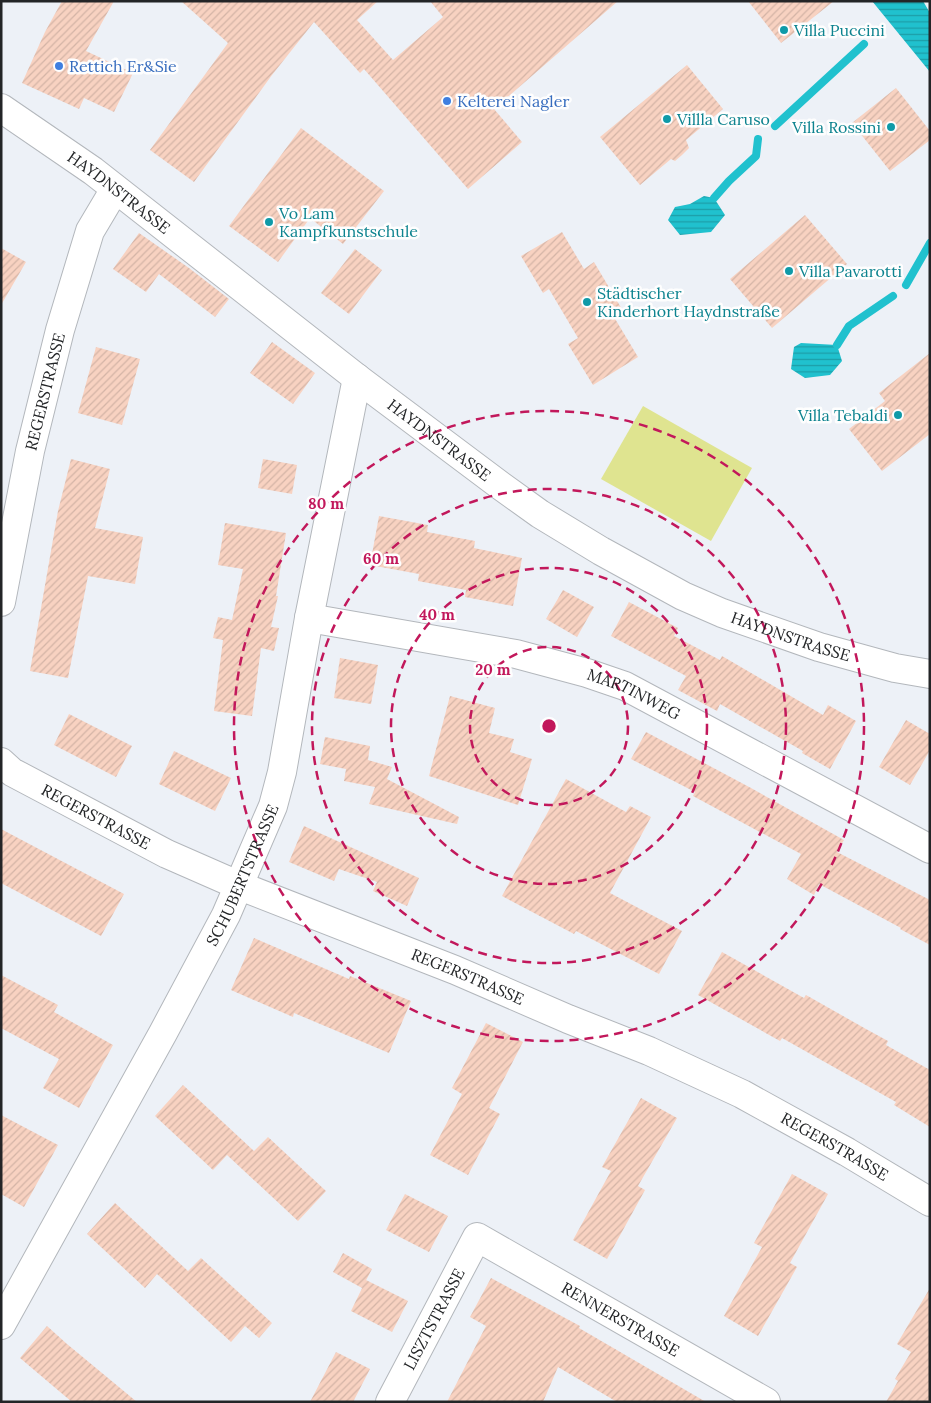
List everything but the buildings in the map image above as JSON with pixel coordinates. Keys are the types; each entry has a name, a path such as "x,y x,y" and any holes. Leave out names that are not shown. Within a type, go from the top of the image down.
{"street":[{"name":"HAYDNSTRASSE","path":"1,108 93,172 357,378 540,514 601,551 684,596 722,613 819,647 894,668 930,674"},
{"name":"REGERSTRASSE","path":"1,602 30,451 60,330 90,231 114,189"},
{"name":"SCHUBERTSTRASSE","path":"1,1325 163,1033 226,915 273,806 282,772 309,618 357,378"},
{"name":"MARTINWEG","path":"309,618 516,654 587,673 625,686 930,849"},
{"name":"REGERSTRASSE","path":"1,762 12,772 166,854 240,886 455,970 568,1019 650,1051 742,1094 847,1152 930,1202"},
{"name":"LISZTSTRASSE","path":"390,1402 477,1237"},
{"name":"RENNERSTRASSE","path":"477,1237 766,1402"}],"green space":[{"path":"643,406 752,468 711,541 601,479"}],"water":[{"path":"872,1 923,1 930,13 930,72"},
{"path":"704,196 714,198 725,215 711,232 680,235 668,220 675,207 690,204"},
{"path":"801,343 837,345 842,361 830,375 805,378 791,369 794,347"}],"waterway":[{"path":"775,126 864,44"},
{"path":"714,198 756,156 758,139"},
{"path":"906,285 930,243"},
{"path":"837,345 849,326 893,296"}],"place":[{"name":"Villa Puccini","path":"784,30"},
{"name":"Rettich Er&Sie","path":"59,66"},
{"name":"Kelterei Nagler","path":"447,101"},
{"name":"Villla Caruso","path":"667,119"},
{"name":"Villa Rossini","path":"891,127"},
{"name":"Vo Lam Kampfkunstschule","path":"269,222"},
{"name":"Villa Pavarotti","path":"789,271"},
{"name":"Städtischer Kinderhort Haydnstraße","path":"587,302"},
{"name":"Villa Tebaldi","path":"898,415"}]}
